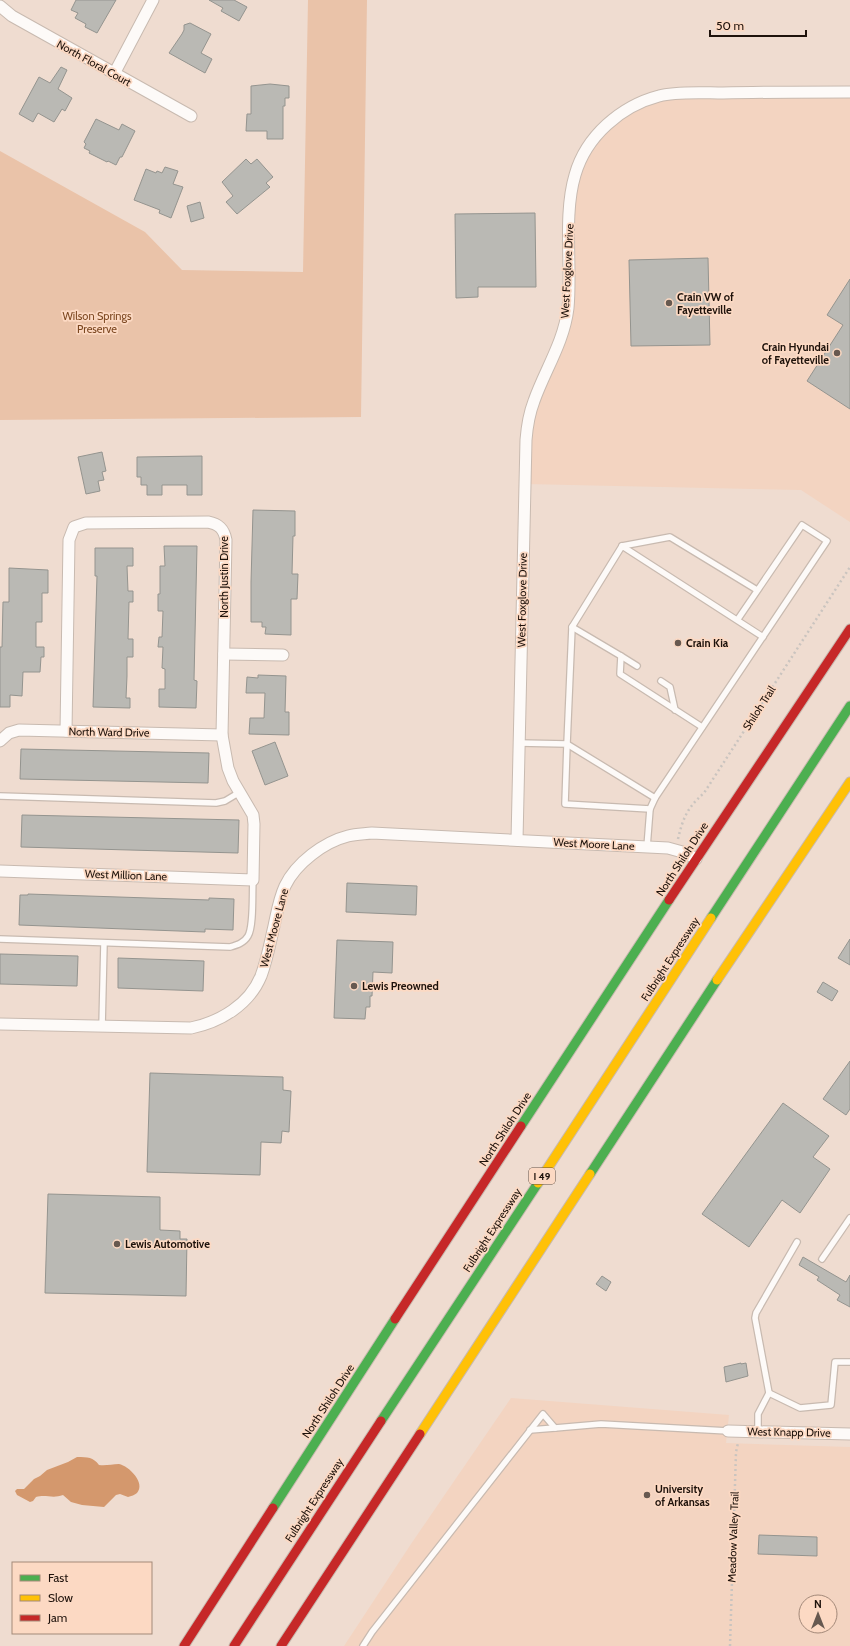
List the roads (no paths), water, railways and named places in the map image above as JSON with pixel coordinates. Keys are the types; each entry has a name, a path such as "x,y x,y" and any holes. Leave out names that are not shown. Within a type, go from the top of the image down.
{"main road":[{"name":"North Shiloh Drive","path":"184,1646 416,1286 696,859 850,629"},
{"name":"Fulbright Expressway","path":"234,1646 850,706"},
{"path":"281,1646 728,964 850,782"}],"street":[{"path":"114,74 153,0"},
{"name":"North Floral Court","path":"0,6 12,16 191,116"},
{"name":"West Foxglove Drive","path":"517,840 526,440 528,419 534,401 562,336 568,308 570,199 575,175 586,149 605,126 631,107 660,96 695,93 850,92"},
{"name":"North Justin Drive","path":"66,731 69,540 74,527 80,524 208,522 215,523 221,527 225,533 226,540 222,735 228,768 253,815 252,880"},
{"path":"224,654 283,655"},
{"name":"North Ward Drive","path":"0,740 9,733 19,730 222,735"},
{"name":"West Moore Lane","path":"0,1024 191,1028 207,1025 224,1017 240,1006 252,992 261,977 280,898 286,884 308,857 347,836 372,833 647,847 675,850 686,853 696,859"},
{"name":"West Million Lane","path":"0,871 252,880"},
{"name":"West Knapp Drive","path":"728,1431 850,1434"}],"lane":[{"path":"647,847 650,809 655,798 826,541 802,525 738,619"},
{"path":"650,809 565,804 572,626 622,546 670,537 758,590"},
{"path":"622,546 763,636"},
{"path":"572,626 637,666"},
{"path":"621,656 620,674 702,727"},
{"path":"661,681 670,687 675,710"},
{"path":"519,743 568,744 655,798"},
{"path":"0,796 216,804 225,801 240,792"},
{"path":"0,939 236,946 243,942 248,936 251,927 252,880"},
{"path":"102,1026 104,942"},
{"path":"822,1259 850,1218"},
{"path":"758,1432 758,1414 769,1392 755,1318 756,1313 797,1242"},
{"path":"769,1392 800,1408 831,1405 835,1362 850,1362"},
{"path":"363,1646 372,1632 543,1414 555,1428"},
{"path":"530,1430 601,1424 728,1431"}],"place":[{"name":"Crain VW of Fayetteville","path":"669,303"},
{"name":"Crain Hyundai of Fayetteville","path":"837,353"},
{"name":"Crain Kia","path":"678,643"},
{"name":"Lewis Preowned","path":"354,986"},
{"name":"Lewis Automotive","path":"117,1244"},
{"name":"University of Arkansas","path":"647,1495"}],"park label":[{"name":"Wilson Springs Preserve","path":"97,322"}]}
